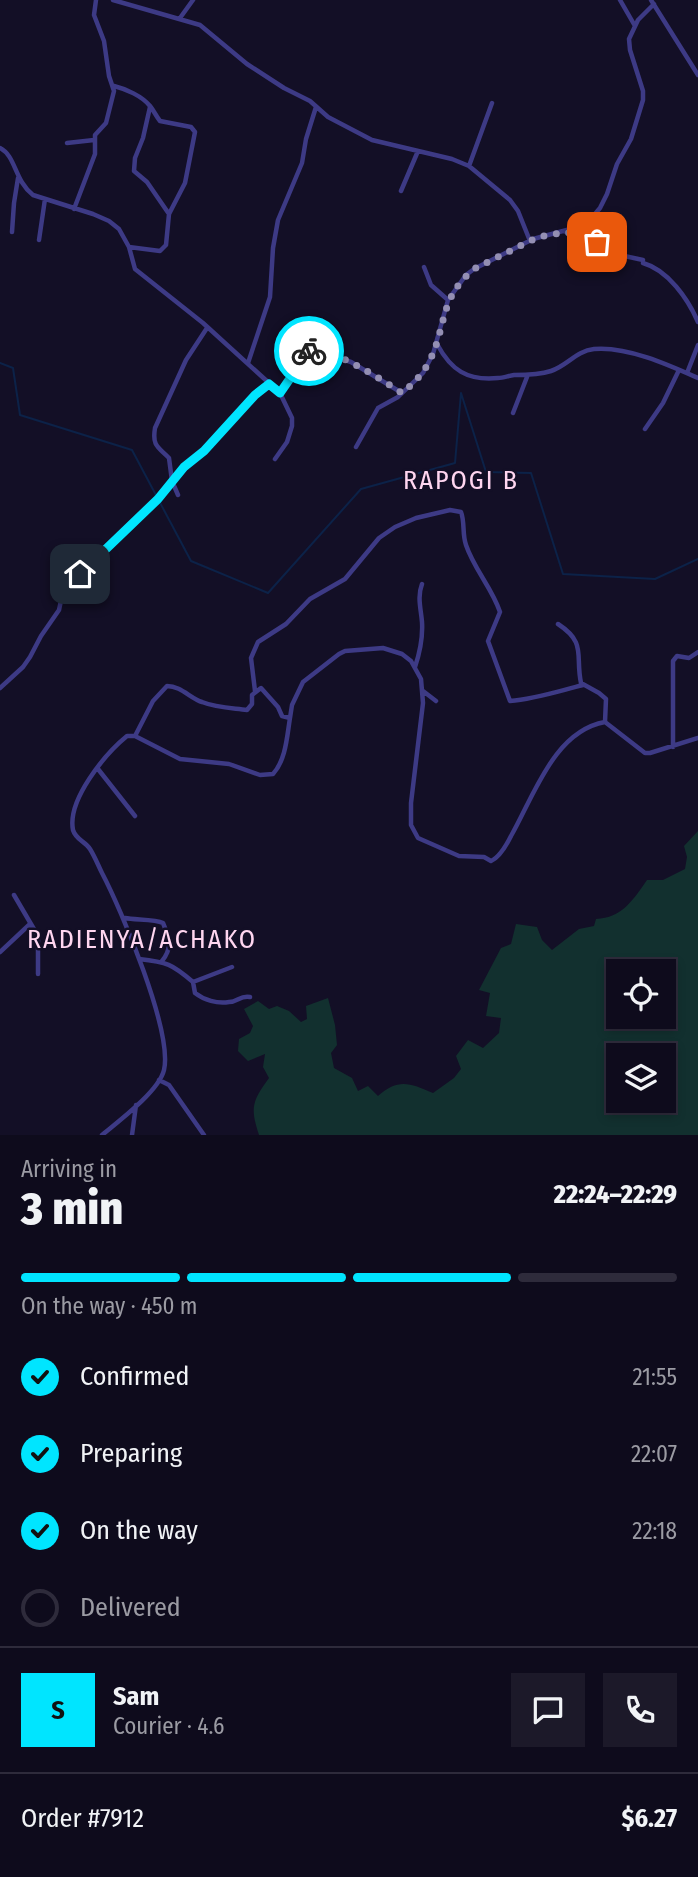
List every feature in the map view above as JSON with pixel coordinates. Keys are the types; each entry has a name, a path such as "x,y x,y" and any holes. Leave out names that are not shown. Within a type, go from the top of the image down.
{"street":[{"path":"74,209 95,154 94,141 97,132 106,123 113,103 114,86 110,80 104,41 94,15 96,0"},
{"path":"113,0 201,24 247,64 310,101 328,117 372,139 452,159 469,166 510,200 518,211 530,241"},
{"path":"180,18 193,0"},
{"path":"620,0 635,26"},
{"path":"356,447 378,408 402,393 423,373 436,343 448,300 462,280 474,269 530,241 566,232 590,220 600,208 617,164 631,139 643,100 643,91 629,45 635,26 652,2 698,75"},
{"path":"114,86 125,89 150,106 160,121 191,127 195,132 185,183 169,214 169,233 163,249 160,251 129,247"},
{"path":"469,166 492,103"},
{"path":"150,106 143,138 135,158 134,171 147,182 169,214"},
{"path":"248,363 270,297 274,234 283,204 302,163 316,107"},
{"path":"67,143 94,141"},
{"path":"0,148 9,154 25,188 45,199 109,221 119,229 129,247 135,269 280,393 292,418 292,426 287,442 275,459"},
{"path":"401,191 418,151"},
{"path":"12,232 18,178"},
{"path":"39,240 45,199"},
{"path":"566,232 606,245 620,255 652,265 663,273 692,309 698,322"},
{"path":"424,267 431,285 448,300"},
{"path":"178,495 172,481 169,458 157,450 155,428 186,360 207,328"},
{"path":"436,343 443,356 465,376 527,377 551,371 573,356 598,349 618,350 679,369 698,378"},
{"path":"687,373 698,345"},
{"path":"280,393 306,354 313,350 351,362 402,393"},
{"path":"646,429 663,403 679,369"},
{"path":"513,413 527,377"},
{"path":"0,688 30,657 59,610 62,596 68,587 158,499 255,395 269,384"},
{"path":"135,736 153,701 167,686 174,686 196,700 216,707 247,710 252,704 255,691 251,658 258,642 286,624 310,600 345,579 379,538 395,527 416,518 450,510 461,512 464,516 462,531 466,546 500,612 488,641 501,672 507,697 510,701 530,700 583,685 599,692 606,699 605,722"},
{"path":"415,668 421,649 422,624 418,594 422,584"},
{"path":"558,624 572,635 580,651 579,670 583,685"},
{"path":"102,1135 159,1080 164,1072 165,1061 161,1034 125,918 90,849 78,840 73,829 75,804 98,769 127,736 135,736 180,759 229,764 260,775 273,774 278,769 285,749 292,705 303,682 345,651 383,648 394,650 411,661 421,679 423,703 411,803 411,825 418,838 459,856 484,857 491,861 496,859 518,825 543,774 564,744 583,731 605,722"},
{"path":"673,747 673,661 677,656 689,658 698,652"},
{"path":"255,691 264,690 282,716 290,718"},
{"path":"422,690 436,701"},
{"path":"605,722 645,753 698,738"},
{"path":"98,769 135,816"},
{"path":"14,895 38,936 38,974"},
{"path":"125,918 163,923 169,935 169,950 162,961"},
{"path":"0,951 30,924"},
{"path":"139,959 162,961 178,969 193,982 195,993 206,1000 229,1003 242,996 250,997"},
{"path":"193,982 232,967"},
{"path":"159,1080 169,1085 204,1135"},
{"path":"132,1135 136,1105"}],"green space":[{"path":"698,831 698,1135 259,1135 254,1118 254,1105 269,1078 263,1067 265,1054 248,1061 238,1051 239,1039 250,1033 253,1026 244,1009 258,1001 269,1009 277,1006 289,1011 301,1022 307,1019 306,1006 328,998 337,1045 331,1053 334,1068 352,1078 358,1091 368,1086 378,1096 385,1090 404,1084 433,1093 454,1078 461,1069 456,1056 468,1040 483,1048 499,1033 501,1018 486,1016 490,993 479,990 501,948 511,944 516,924 537,927 542,940 552,950 579,929 594,926 596,919 620,911 632,901 647,880 663,880 685,869 687,857 684,846"}],"waterway":[{"path":"0,363 13,368 20,415 132,450 191,561 268,593 361,489 455,463 461,393 486,472 531,473 563,574 655,579 698,559"}],"way so far":[{"path":"309,351 351,362 402,393 423,373 433,354 448,300 474,269 538,237 566,232 597,242"}],"district":[{"name":"RAPOGI B","path":"461,480"},
{"name":"RADIENYA/ACHAKO","path":"142,939"}],"route":[{"path":"80,574 158,499 184,467 204,451 255,395 269,384 280,393 309,351"}]}
